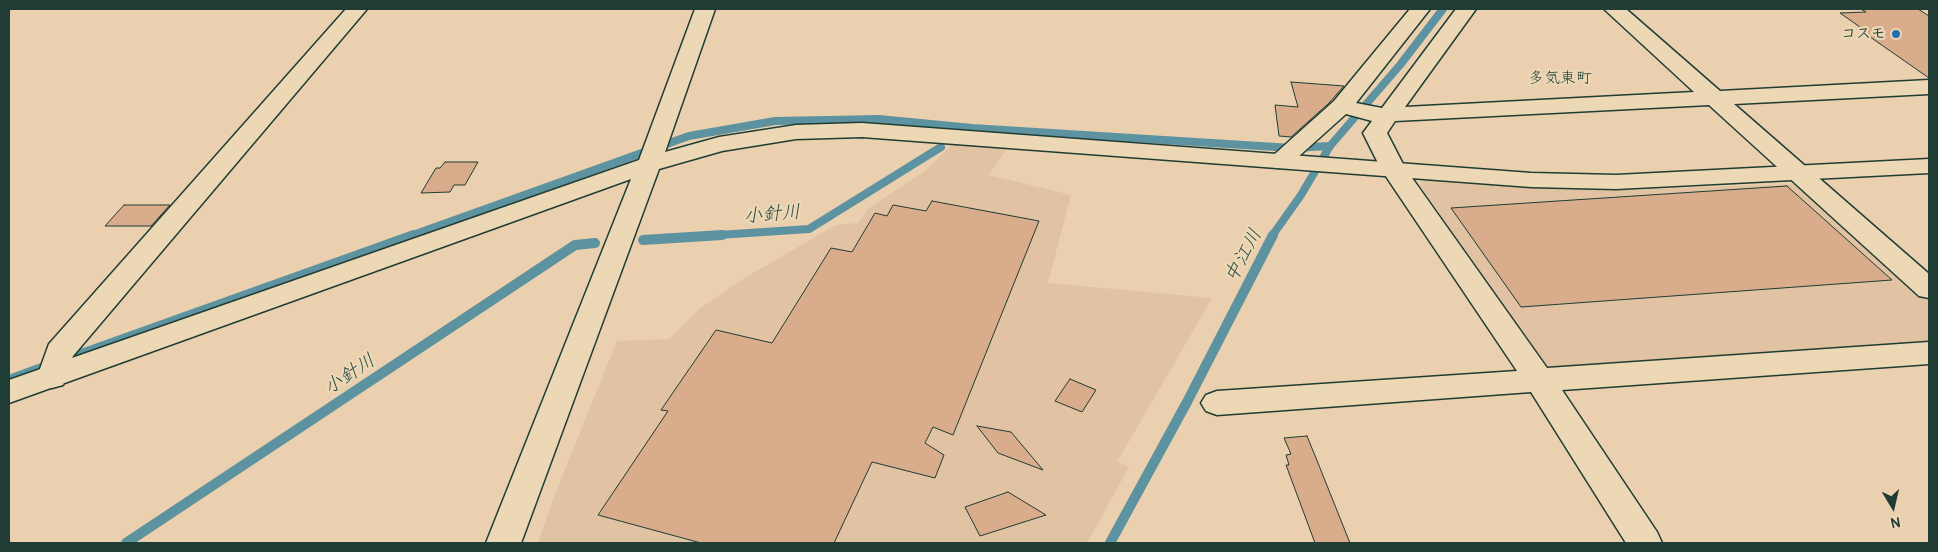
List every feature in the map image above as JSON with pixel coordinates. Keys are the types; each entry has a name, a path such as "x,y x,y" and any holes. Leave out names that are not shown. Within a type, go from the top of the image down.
{"street":[{"path":"55,368 357,9"},
{"path":"504,543 653,154 705,9"},
{"path":"1285,162 1342,106 1420,9"},
{"path":"1466,9 1380,115 1375,133 1394,169 1539,380 1645,543"},
{"path":"1614,9 1929,289"},
{"path":"1342,106 1380,115 1929,87"},
{"path":"9,392 55,368 653,154 796,132 862,130 1531,180 1616,182 1929,166"},
{"path":"1217,403 1929,353"}],"shaded area":[{"path":"953,144 1007,149 989,175 1071,195 1048,283 1212,298 1117,462 1129,467 1087,543 538,543 557,489 617,341 669,339 698,310 743,279 836,225 858,223 869,208 925,171"},
{"path":"1425,179 1629,190 1794,184 1808,189 1929,299 1929,342 1553,369 1540,362 1420,185"}],"building":[{"path":"1861,9 1918,9 1929,16 1929,78 1863,32 1867,32 1840,13 1866,12"},
{"path":"1291,82 1344,86 1329,103 1291,137 1279,136 1275,105 1298,107"},
{"path":"445,162 478,162 465,185 454,185 450,192 421,193 436,168 440,168"},
{"path":"1787,186 1892,280 1521,307 1451,208"},
{"path":"932,201 1039,221 953,435 933,427 925,443 944,455 935,478 872,462 834,543 701,543 598,515 668,411 661,410 716,330 772,343 831,248 852,252 875,213 887,216 893,205 926,211"},
{"path":"124,205 170,205 151,226 105,226"},
{"path":"1070,379 1096,390 1082,412 1055,401"},
{"path":"977,426 1011,432 1043,470 998,453"},
{"path":"1307,436 1350,543 1315,543 1286,465 1289,465 1286,455 1291,454 1284,438"},
{"path":"1008,492 1046,515 980,536 965,507"}],"waterway":[{"name":"中江川","path":"1330,146 1400,65 1443,9"},
{"path":"410,236 689,136 775,121 879,119 972,128 1292,148 1330,146"},
{"name":"中江川","path":"1272,236 1301,195 1330,146"},
{"name":"小針川","path":"703,236 809,229 941,147"},
{"path":"62,361 414,235"},
{"name":"小針川","path":"643,240 722,235"},
{"name":"中江川","path":"1110,543 1187,402 1273,235"},
{"name":"小針川","path":"126,543 575,245 595,243"},
{"path":"9,380 50,365"}],"place":[{"name":"コスモ","path":"1896,34"}],"district":[{"name":"多気東町","path":"1560,79"}]}
